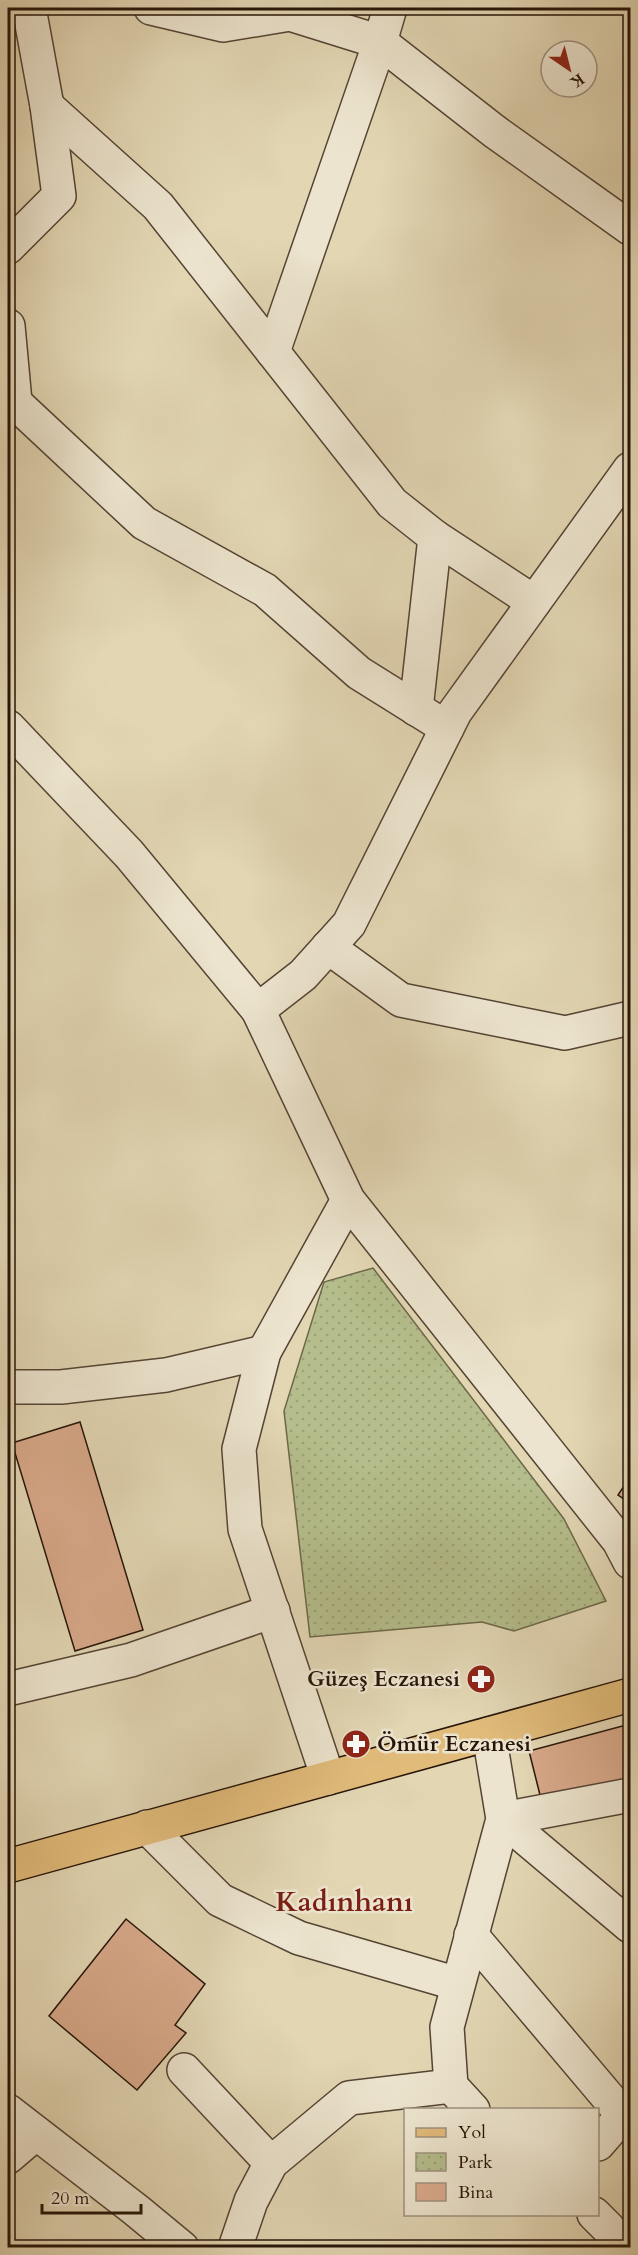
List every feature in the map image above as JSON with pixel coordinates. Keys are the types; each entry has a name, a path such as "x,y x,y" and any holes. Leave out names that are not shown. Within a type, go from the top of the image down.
{"main road":[{"path":"8,1866 630,1695"}],"street":[{"path":"8,248 59,196 48,106 29,8"},
{"path":"152,8 223,25 290,14 380,42 494,131 630,228"},
{"path":"273,352 390,8"},
{"path":"48,106 158,206 392,503 435,537 534,602"},
{"path":"8,326 11,399 144,523 265,590 359,673 447,728"},
{"path":"258,1010 303,975 349,924 455,712 630,469"},
{"path":"416,709 435,537"},
{"path":"8,727 129,854 258,1010 348,1200 619,1541 630,1562"},
{"path":"328,947 401,1000 565,1033 630,1018"},
{"path":"328,1778 246,1528 239,1449 264,1352 348,1200"},
{"path":"8,1387 61,1387 166,1376 264,1352"},
{"path":"8,1689 131,1660 273,1611"},
{"path":"471,2108 451,2086 447,2026 503,1819 489,1734"},
{"path":"503,1819 630,1795"},
{"path":"503,1819 630,1926"},
{"path":"147,1827 220,1900 299,1938 458,1984"},
{"path":"471,1935 627,2111 599,2142"},
{"path":"184,2070 271,2163"},
{"path":"235,2247 251,2201 271,2163 349,2098 451,2086"},
{"path":"8,2111 182,2247"},
{"path":"8,2157 36,2133"},
{"path":"596,2216 608,2228 620,2246"}],"green space":[{"path":"373,1268 564,1519 606,1601 514,1631 482,1622 310,1637 284,1411 324,1282"}],"building":[{"path":"80,1422 143,1630 75,1651 12,1443"},
{"path":"630,1477 630,1503 618,1495"},
{"path":"630,1724 630,1779 542,1803 529,1751"},
{"path":"126,1919 205,1984 175,2025 186,2033 137,2090 49,2016"}],"place":[{"name":"Güzeş Eczanesi","path":"481,1679"},
{"name":"Ömür Eczanesi","path":"356,1744"}],"district":[{"name":"Kadınhanı","path":"344,1902"}]}
